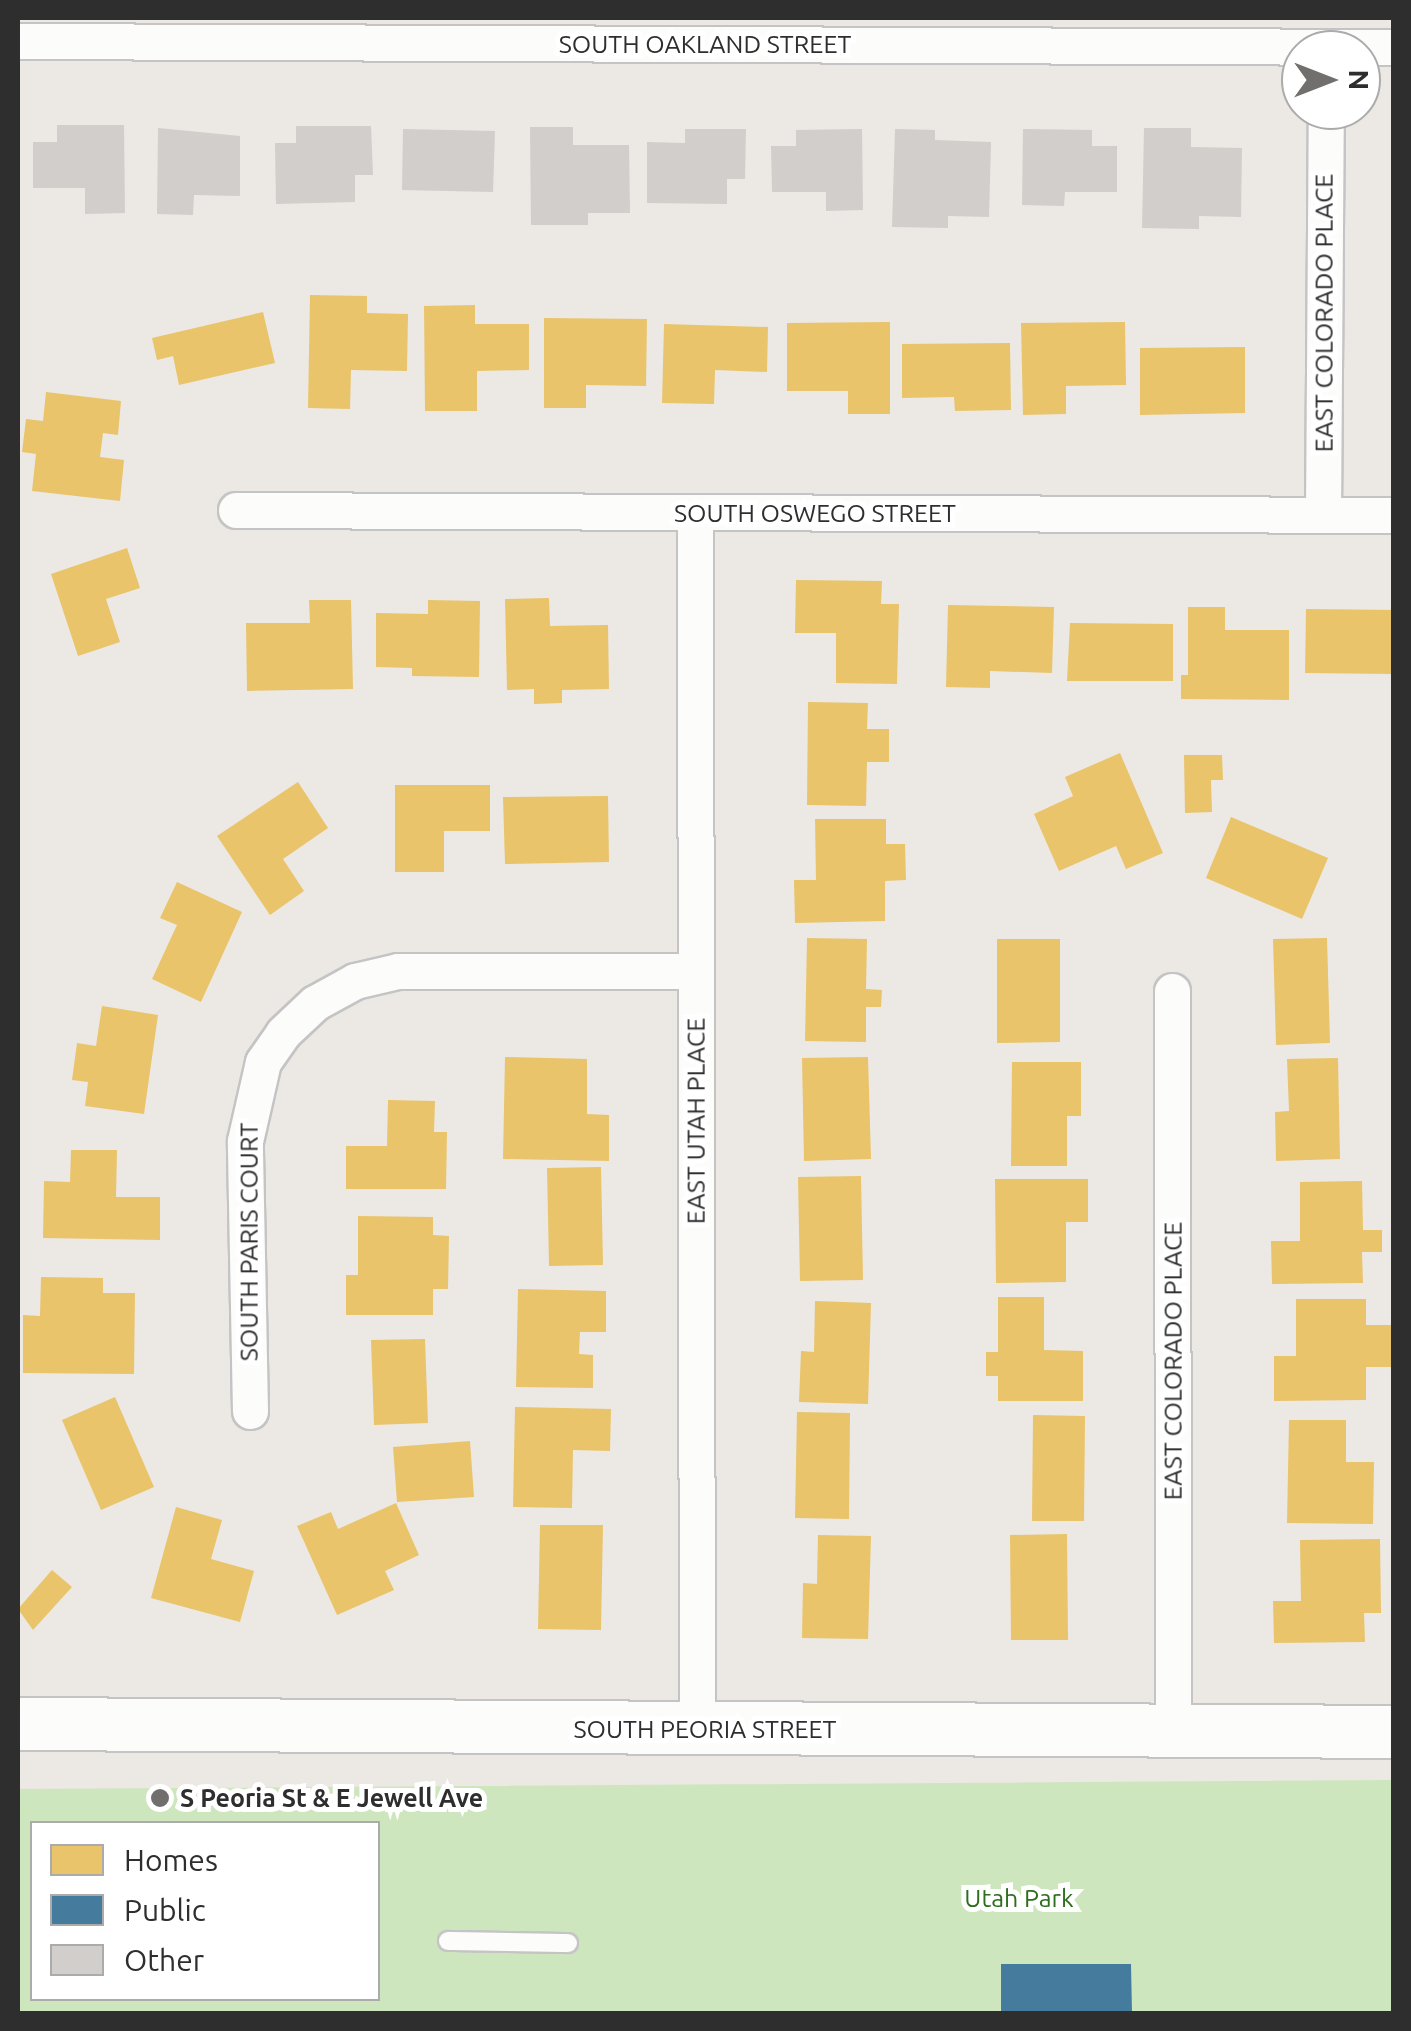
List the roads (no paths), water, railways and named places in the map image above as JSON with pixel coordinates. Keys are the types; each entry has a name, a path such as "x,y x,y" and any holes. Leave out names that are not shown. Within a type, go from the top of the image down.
{"main road":[{"name":"SOUTH PEORIA STREET","path":"18,1724 1394,1732"}],"street":[{"name":"SOUTH OAKLAND STREET","path":"18,41 245,30 1281,38"},
{"name":"EAST COLORADO PLACE","path":"1324,515 1326,130"},
{"name":"SOUTH OSWEGO STREET","path":"236,510 1394,516"},
{"name":"EAST UTAH PLACE","path":"695,512 697,1729"},
{"name":"SOUTH PARIS COURT","path":"250,1411 245,1140 263,1062 283,1033 316,1002 354,982 398,971 696,972"},
{"name":"EAST COLORADO PLACE","path":"1172,991 1173,1732"}],"lane":[{"path":"448,1940 568,1944"}],"place":[{"name":"S Peoria St & E Jewell Ave","path":"160,1798"}],"park label":[{"name":"Utah Park","path":"1019,1898"}]}
